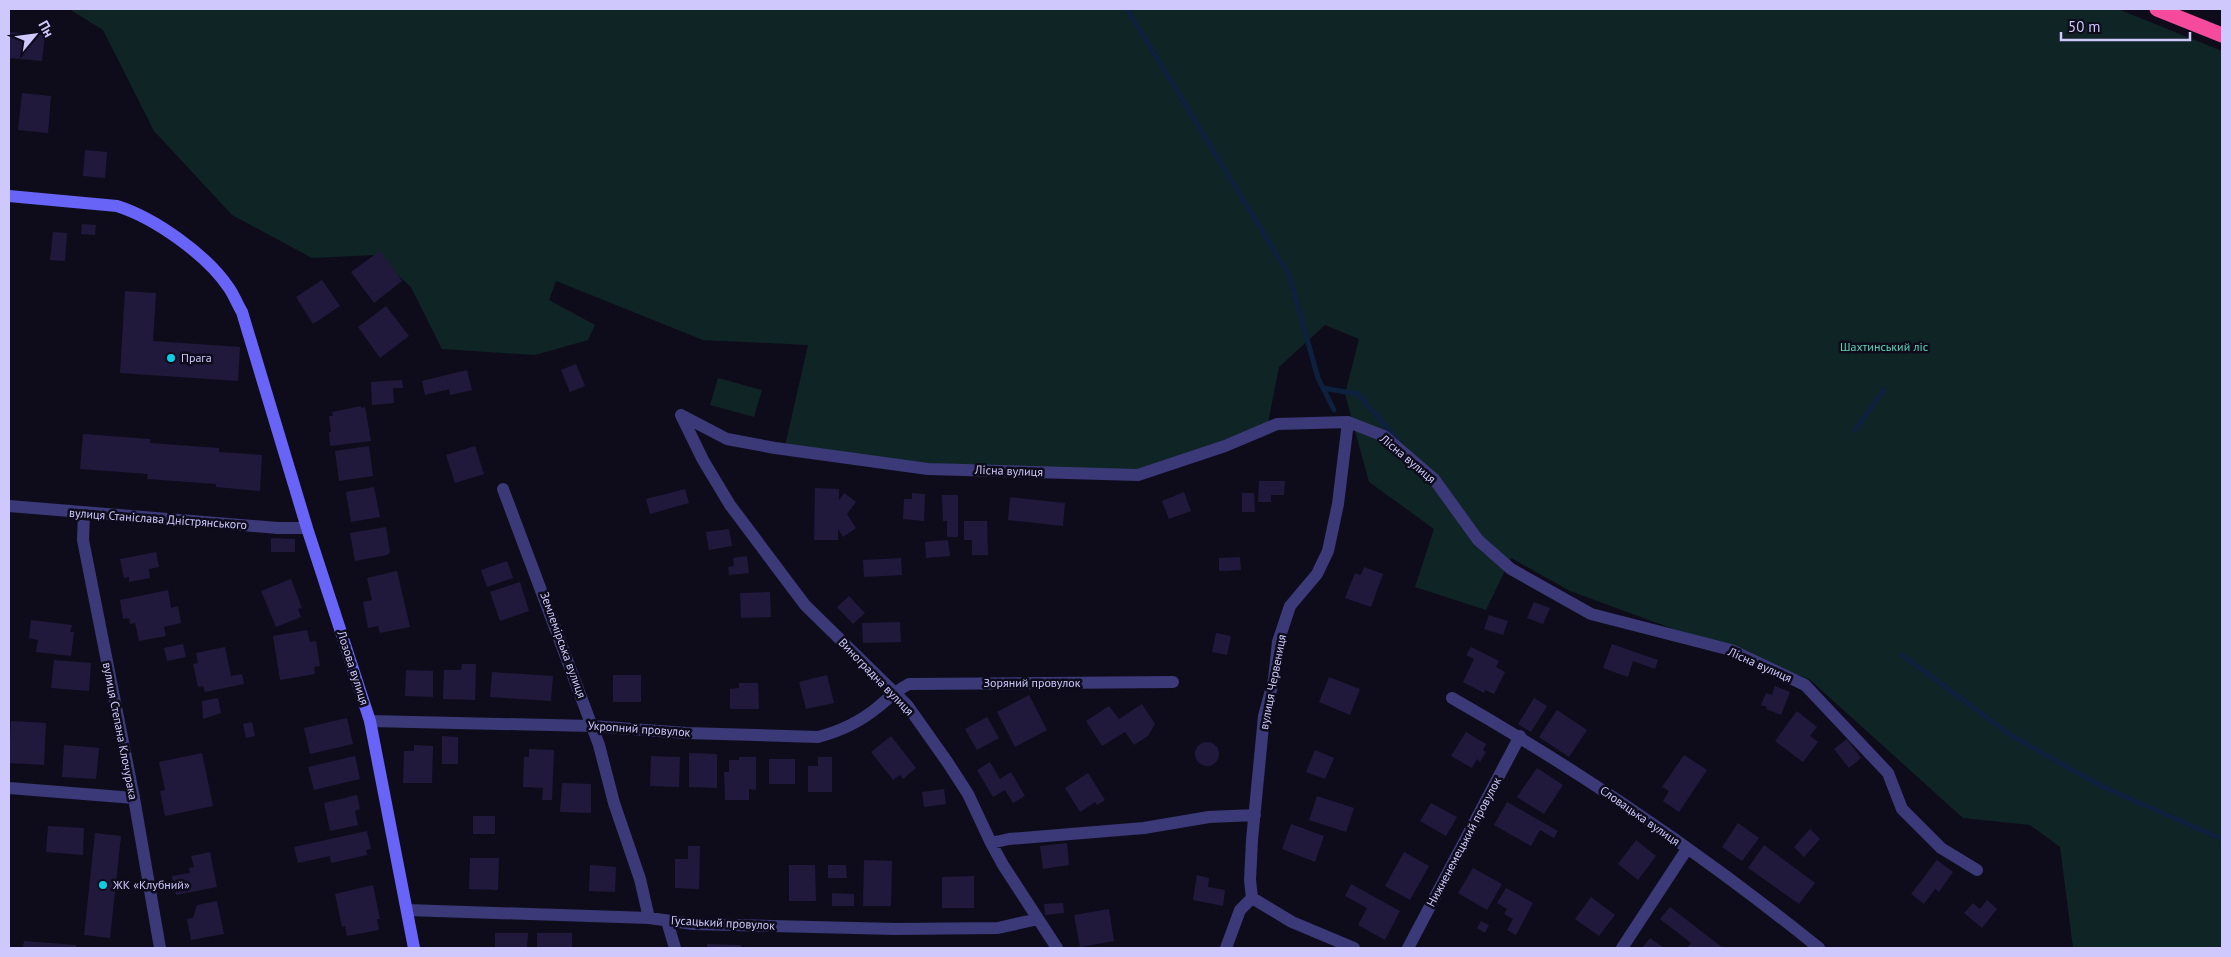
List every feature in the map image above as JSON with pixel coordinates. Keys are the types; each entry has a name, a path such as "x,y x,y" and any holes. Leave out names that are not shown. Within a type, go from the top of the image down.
{"highway":[{"path":"2157,9 2222,35"}],"street":[{"name":"Лозова вулиця","path":"9,196 117,206 129,210 180,240 210,265 228,287 242,312 307,528 370,721 414,948"},
{"name":"Лісна вулиця","path":"681,415 728,439 775,448 918,468 1138,475 1225,446 1278,424 1348,422 1384,436 1434,479 1478,540 1512,569 1591,614 1731,650 1805,685 1888,774 1902,809 1941,848 1977,870"},
{"name":"Виноградна вулиця","path":"681,415 703,460 730,505 805,605 907,705 963,786 991,843 1058,948"},
{"name":"вулиця Червениця","path":"1252,898 1251,872 1264,716 1274,679 1278,642 1290,606 1317,574 1328,551 1338,504 1348,422"},
{"name":"Землемірська вулиця","path":"503,489 592,726 614,803 640,879 649,918"},
{"name":"вулиця Станіслава Дністрянського","path":"9,506 84,514 278,528 307,528"},
{"name":"вулиця Степана Клочурака","path":"84,514 83,540 134,798 160,948"},
{"name":"Зоряний провулок","path":"893,692 909,684 1172,682"},
{"name":"Укропний провулок","path":"370,721 592,726 686,733 818,737 838,732 854,724 878,707 893,692"},
{"name":"Словацька вулиця","path":"1452,698 1520,736 1604,791 1687,849 1819,948"},
{"name":"Нижненемецький провулок","path":"1408,948 1520,736"},
{"path":"9,788 134,798"},
{"path":"991,843 1009,838 1144,828 1209,817 1255,815"},
{"path":"1622,948 1687,849"},
{"path":"1226,948 1240,910 1252,898 1292,922 1354,948"},
{"name":"Гусацький провулок","path":"407,910 649,918 693,924 896,929 998,928 1038,919"},
{"path":"666,921 675,948"}],"green space":[{"name":"Шахтинський ліс","path":"69,9 2118,9 2222,51 2222,948 2073,948 2060,847 2030,825 1963,818 1809,679 1570,591 1511,558 1486,610 1415,587 1434,529 1369,482 1345,394 1359,339 1325,325 1279,367 1268,423 1172,465 1080,477 907,467 785,446 808,345 703,340 556,281 549,300 595,325 588,340 535,355 442,349 411,287 375,255 312,258 232,215 154,131 103,30"},
{"path":"718,378 762,390 754,417 710,405"}],"building":[{"path":"9,32 45,35 42,61 9,58"},
{"path":"22,93 51,96 48,133 18,130"},
{"path":"85,150 107,152 105,178 83,176"},
{"path":"82,224 96,225 95,235 81,234"},
{"path":"53,232 67,233 65,261 50,260"},
{"path":"380,251 402,281 374,303 351,272"},
{"path":"322,280 340,306 313,324 296,297"},
{"path":"125,291 156,293 153,341 240,347 238,381 120,373"},
{"path":"386,306 409,336 380,358 358,327"},
{"path":"576,364 585,386 570,392 561,370"},
{"path":"467,370 472,390 450,395 449,389 425,395 422,381"},
{"path":"402,380 403,388 393,388 394,403 372,405 371,382"},
{"path":"361,406 361,408 365,407 371,441 330,446 329,416 333,416 332,412"},
{"path":"83,434 150,439 150,443 219,448 219,452 262,455 260,491 216,487 216,484 147,479 148,474 80,469"},
{"path":"369,446 373,476 339,481 335,451"},
{"path":"475,446 484,474 455,483 446,455"},
{"path":"1259,481 1285,481 1284,495 1271,495 1271,502 1258,502"},
{"path":"374,487 380,517 351,522 346,492"},
{"path":"815,488 839,489 839,500 844,493 856,502 847,514 856,528 843,537 838,529 838,540 814,540"},
{"path":"685,489 689,503 650,514 646,499"},
{"path":"1184,492 1191,511 1169,519 1162,501"},
{"path":"912,493 925,494 924,521 903,519 904,499 912,499"},
{"path":"1242,493 1254,493 1255,512 1242,512"},
{"path":"942,495 958,495 958,537 947,537 947,521 943,521"},
{"path":"1010,497 1065,503 1063,526 1008,520"},
{"path":"964,521 987,521 988,555 972,555 972,540 964,540"},
{"path":"386,527 390,552 387,555 355,561 350,533"},
{"path":"729,529 732,546 709,550 706,532"},
{"path":"271,538 295,539 295,552 271,552"},
{"path":"948,540 950,556 926,558 925,542"},
{"path":"156,552 159,567 149,569 150,578 129,582 129,577 124,578 120,559"},
{"path":"747,556 749,573 729,575 728,567 734,566 733,558"},
{"path":"1240,557 1241,570 1219,571 1219,558"},
{"path":"901,558 902,575 864,577 863,560"},
{"path":"507,561 513,578 487,587 481,570"},
{"path":"1364,567 1383,574 1371,607 1345,598 1355,573 1361,575"},
{"path":"397,571 410,627 380,633 378,626 368,628 363,602 372,600 367,578"},
{"path":"291,579 302,608 298,609 301,617 276,627 261,591"},
{"path":"520,582 529,611 500,621 490,592"},
{"path":"168,590 171,608 178,606 181,623 164,627 166,636 139,641 135,623 130,624 129,618 123,619 120,600"},
{"path":"770,592 771,617 741,618 740,593"},
{"path":"849,596 865,613 853,624 837,607"},
{"path":"1534,602 1550,608 1543,624 1527,618"},
{"path":"1489,615 1508,621 1503,635 1484,629"},
{"path":"31,620 72,625 70,632 74,632 71,656 36,652 38,640 29,638"},
{"path":"900,622 901,642 863,643 862,623"},
{"path":"307,630 310,642 316,641 320,666 314,667 315,674 280,680 273,636"},
{"path":"1216,633 1231,636 1227,655 1212,652"},
{"path":"183,644 186,657 167,661 164,648"},
{"path":"1612,644 1658,660 1655,669 1633,661 1628,677 1603,668"},
{"path":"225,647 231,676 242,674 244,684 205,692 203,686 198,687 193,664 198,663 196,653"},
{"path":"1471,647 1499,661 1496,667 1505,672 1494,694 1485,690 1484,693 1463,682 1474,659 1466,655"},
{"path":"54,660 91,663 89,691 51,688"},
{"path":"462,664 476,664 475,700 443,699 444,670 461,670"},
{"path":"406,670 433,671 433,697 405,696"},
{"path":"492,672 553,676 551,701 490,697"},
{"path":"613,675 641,675 641,702 613,702"},
{"path":"827,675 834,703 806,709 799,682"},
{"path":"1329,677 1360,689 1350,715 1319,702"},
{"path":"739,683 758,683 759,709 730,709 730,689 739,688"},
{"path":"1775,686 1790,692 1781,715 1761,705 1766,693 1772,695"},
{"path":"1029,695 1047,730 1015,747 997,712"},
{"path":"218,698 221,713 203,719 202,701"},
{"path":"1534,698 1547,706 1531,732 1518,724"},
{"path":"1142,704 1155,724 1148,736 1134,745 1125,732 1102,746 1086,721 1109,706 1119,719"},
{"path":"1557,710 1587,730 1569,757 1539,737"},
{"path":"1797,711 1817,727 1810,736 1818,742 1803,762 1775,741"},
{"path":"987,717 999,738 977,750 965,729"},
{"path":"347,718 353,744 310,754 304,728"},
{"path":"11,721 46,723 44,765 9,763"},
{"path":"252,722 255,736 246,738 243,724"},
{"path":"1466,732 1486,744 1483,750 1486,752 1480,762 1477,759 1472,768 1451,756"},
{"path":"442,736 458,737 458,764 442,764"},
{"path":"891,736 916,768 903,779 900,775 893,780 871,752"},
{"path":"1847,739 1861,758 1849,768 1834,749"},
{"path":"1207,742 1215,746 1219,754 1215,762 1207,766 1199,762 1195,754 1199,746"},
{"path":"64,745 99,748 96,779 62,777"},
{"path":"414,745 433,746 432,783 403,783 404,751 414,751"},
{"path":"529,749 554,750 552,800 542,800 543,788 523,787 524,757 529,757"},
{"path":"1315,750 1334,758 1325,779 1306,772"},
{"path":"202,753 213,806 165,816 160,791 165,790 159,762"},
{"path":"689,753 717,754 717,788 689,787"},
{"path":"1684,755 1707,770 1679,812 1663,801 1669,791 1662,787"},
{"path":"355,756 360,779 314,790 308,767"},
{"path":"651,756 680,757 679,787 650,786"},
{"path":"739,757 756,757 756,790 749,789 749,800 725,800 724,772 729,772 729,760 739,760"},
{"path":"818,757 832,757 832,792 808,792 808,766 818,766"},
{"path":"769,759 795,759 795,784 769,784"},
{"path":"990,762 1000,779 1011,772 1025,796 1013,803 1005,790 993,797 977,770"},
{"path":"1537,768 1563,785 1544,814 1517,797"},
{"path":"1088,773 1105,800 1097,805 1095,802 1080,812 1065,788"},
{"path":"562,783 591,784 591,813 560,812"},
{"path":"944,789 946,804 924,807 922,792"},
{"path":"357,795 360,809 355,811 358,825 330,831 324,803"},
{"path":"1317,796 1354,808 1346,832 1309,820"},
{"path":"1507,802 1558,831 1554,838 1540,830 1531,846 1494,825"},
{"path":"1431,803 1457,817 1446,836 1420,821"},
{"path":"473,816 495,816 495,834 473,834"},
{"path":"1738,823 1759,838 1742,861 1722,847"},
{"path":"1291,824 1324,836 1315,862 1282,849"},
{"path":"48,826 84,828 83,855 46,852"},
{"path":"1810,829 1820,839 1804,857 1794,847"},
{"path":"367,831 371,849 366,850 367,855 331,863 330,856 298,863 294,847"},
{"name":"ЖК «Клубний»","path":"95,833 121,836 110,938 84,935"},
{"path":"1636,840 1656,856 1638,880 1618,864"},
{"path":"1067,843 1069,865 1043,869 1040,846"},
{"path":"1764,845 1815,883 1799,904 1748,868"},
{"path":"688,846 700,846 699,889 675,888 675,859 688,859"},
{"path":"210,852 217,887 176,895 172,876 190,873 189,868 194,867 191,856"},
{"path":"1404,852 1429,866 1410,900 1385,886"},
{"path":"470,858 499,858 498,890 469,889"},
{"path":"864,860 892,861 891,906 863,906"},
{"path":"1937,860 1953,872 1939,892 1935,889 1924,904 1911,894"},
{"path":"590,865 616,867 615,892 589,891"},
{"path":"789,865 815,865 816,901 789,901"},
{"path":"828,865 846,865 847,878 828,878"},
{"path":"1473,868 1502,884 1487,910 1458,893"},
{"path":"1197,875 1209,878 1208,887 1225,890 1223,906 1193,900"},
{"path":"974,876 974,908 942,908 942,877"},
{"path":"1351,884 1400,911 1385,940 1358,925 1367,908 1345,896"},
{"path":"373,885 380,919 377,919 379,930 347,936 345,926 342,927 335,894"},
{"path":"1506,888 1533,903 1516,935 1507,930 1513,919 1504,914 1507,909 1497,903"},
{"path":"832,893 854,894 854,906 832,906"},
{"path":"1591,897 1615,915 1599,936 1575,919"},
{"path":"1987,900 1997,909 1982,928 1964,913 1973,903 1980,909"},
{"path":"217,901 224,934 191,940 187,919 193,918 197,905"},
{"path":"1063,903 1064,913 1045,915 1044,904"},
{"path":"1670,907 1723,948 1687,948 1691,943 1660,919"},
{"path":"1109,909 1114,941 1080,947 1074,915"},
{"path":"1481,921 1489,925 1485,933 1477,928"},
{"path":"495,933 528,933 527,948 495,948"},
{"path":"537,933 572,933 572,948 537,948"},
{"path":"1650,938 1664,948 1642,948"},
{"path":"24,941 76,945 76,948 23,948"},
{"path":"707,944 741,945 741,948 707,948"}],"waterway":[{"path":"1127,9 1289,275 1318,378 1334,410"},
{"path":"1323,388 1358,394 1400,443"},
{"path":"1855,430 1884,390"},
{"path":"1902,655 2012,736 2103,787 2222,839"}],"place":[{"name":"Прага","path":"171,358"},
{"name":"ЖК «Клубний»","path":"103,885"}]}
